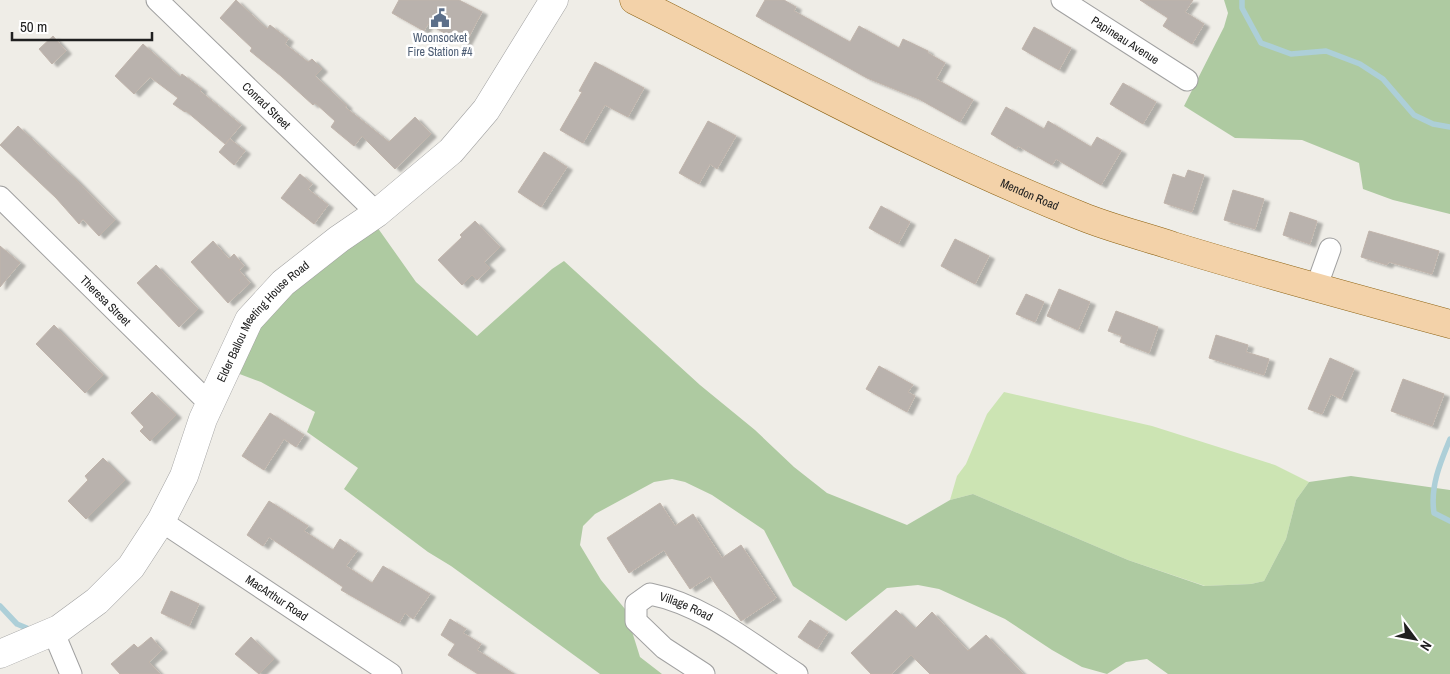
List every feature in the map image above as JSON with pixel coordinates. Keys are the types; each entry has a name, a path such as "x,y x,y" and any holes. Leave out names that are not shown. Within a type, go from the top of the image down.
{"main road":[{"name":"Mendon Road","path":"634,0 800,86 1008,187 1084,217 1252,270 1450,324"}],"street":[{"name":"Conrad Street","path":"157,0 377,213"},
{"name":"Elder Ballou Meeting House Road","path":"0,654 53,631 97,600 130,567 161,521 184,476 203,418 249,320 283,284 339,239 377,213 451,151 486,110 554,0"},
{"name":"Papineau Avenue","path":"1062,0 1187,80"},
{"name":"Theresa Street","path":"0,197 210,404"},
{"path":"1316,288 1330,248"},
{"name":"MacArthur Road","path":"161,521 391,674"},
{"name":"Village Road","path":"704,674 664,648 636,621 636,604 650,594 675,599 714,619 797,674"},
{"path":"53,631 71,674"}],"green space":[{"path":"1224,0 1450,0 1450,214 1393,200 1363,189 1359,163 1302,140 1235,138 1184,106 1224,27 1228,13"},
{"path":"370,217 416,282 477,336 552,269 564,261 700,385 755,430 794,467 827,493 907,525 950,500 973,494 1128,560 1204,586 1251,584 1264,581 1286,539 1296,500 1309,482 1351,476 1450,490 1450,674 1168,674 1147,659 1126,662 1107,674 1082,667 1005,619 939,589 918,585 887,588 846,621 793,586 764,530 712,495 685,482 672,479 654,482 595,514 583,526 580,545 601,580 625,609 640,657 662,674 600,674 451,566 428,552 344,489 358,468 307,432 315,412 261,382 229,370 255,315"},
{"path":"1004,392 1152,426 1275,465 1309,482 1296,500 1286,539 1264,581 1251,584 1205,586 1128,560 973,494 950,500 957,476 966,464 987,414"}],"building":[{"path":"236,0 267,29 270,25 288,39 285,44 308,62 312,59 322,69 315,76 347,106 345,107 389,142 415,117 431,134 395,169 362,136 354,146 331,127 335,121 315,103 313,105 250,51 252,48 220,18"},
{"name":"Woonsocket Fire Station #4","path":"399,0 459,0 482,12 465,44 428,24 424,31 392,13"},
{"path":"765,0 784,0 796,7 794,11 850,42 859,26 899,48 903,39 928,51 928,53 945,63 936,79 973,100 960,122 919,99 867,78 756,16"},
{"path":"1140,0 1193,0 1185,12 1204,24 1192,44 1163,26 1168,18"},
{"path":"1034,27 1071,48 1059,70 1022,49"},
{"path":"53,36 66,51 52,64 39,49"},
{"path":"143,44 180,77 182,74 202,89 200,91 241,125 225,144 186,111 173,104 178,98 150,77 134,94 115,76"},
{"path":"595,62 644,88 628,117 605,105 583,143 560,130 582,92 579,91"},
{"path":"1123,83 1156,102 1143,124 1110,104"},
{"path":"1006,107 1044,129 1048,121 1091,147 1097,137 1121,151 1101,185 1056,159 1052,165 1018,146 1016,149 991,134"},
{"path":"708,121 736,136 717,169 710,164 699,184 679,173"},
{"path":"18,126 75,179 115,220 99,236 83,219 79,224 56,198 0,145"},
{"path":"230,139 245,151 234,165 219,152"},
{"path":"544,152 567,167 541,207 518,192"},
{"path":"1188,170 1204,175 1192,212 1164,203 1173,174 1185,178"},
{"path":"300,174 312,184 308,189 328,205 314,224 281,198"},
{"path":"1233,190 1264,199 1255,229 1224,220"},
{"path":"881,206 910,222 898,244 869,228"},
{"path":"1290,212 1317,221 1310,244 1283,235"},
{"path":"475,221 500,247 484,262 490,268 477,280 472,275 462,285 438,260 462,237 460,235"},
{"path":"1369,231 1439,251 1432,274 1389,262 1387,265 1361,257"},
{"path":"955,239 989,256 975,284 941,266"},
{"path":"213,241 229,259 234,254 244,266 239,270 250,283 228,303 191,262"},
{"path":"0,246 20,263 0,287"},
{"path":"156,265 198,309 179,327 137,283"},
{"path":"1059,289 1090,302 1078,330 1047,316"},
{"path":"1026,294 1044,302 1035,322 1016,314"},
{"path":"1116,311 1158,327 1149,353 1120,342 1122,336 1108,331"},
{"path":"54,325 103,375 85,393 36,344"},
{"path":"1216,335 1248,345 1246,352 1269,359 1264,375 1209,358"},
{"path":"1330,358 1354,369 1341,399 1331,394 1322,414 1308,409"},
{"path":"879,366 913,385 908,392 915,396 907,412 866,389"},
{"path":"1403,379 1444,394 1432,426 1391,411"},
{"path":"152,392 176,415 150,441 140,431 144,427 131,413"},
{"path":"270,413 304,435 296,447 284,439 264,470 242,456"},
{"path":"103,458 125,480 86,519 68,501 88,480 85,476"},
{"path":"269,501 308,526 304,531 333,550 340,539 357,551 346,566 372,583 383,566 430,594 413,619 405,613 399,623 341,590 343,587 269,537 263,546 247,535"},
{"path":"660,503 675,526 693,514 722,558 741,545 776,598 741,621 710,576 690,589 664,550 629,573 607,538"},
{"path":"171,591 199,604 189,626 161,613"},
{"path":"896,610 915,629 932,612 968,651 986,635 1023,674 930,674 911,655 891,674 871,674 851,653"},
{"path":"450,619 466,629 463,633 481,644 477,650 514,674 478,674 448,655 455,644 441,635"},
{"path":"810,620 828,632 817,649 798,637"},
{"path":"151,637 162,650 149,662 160,674 120,674 111,664 134,644 138,648"},
{"path":"251,637 274,659 259,674 235,654"}],"waterway":[{"path":"1242,0 1242,8 1261,43 1291,54 1326,51 1360,64 1383,79 1414,115 1433,124 1450,127"},
{"path":"1450,439 1437,475 1433,494 1434,513 1450,521"},
{"path":"0,606 17,624 29,629"}],"place":[{"name":"Woonsocket Fire Station #4","path":"440,18"}]}
